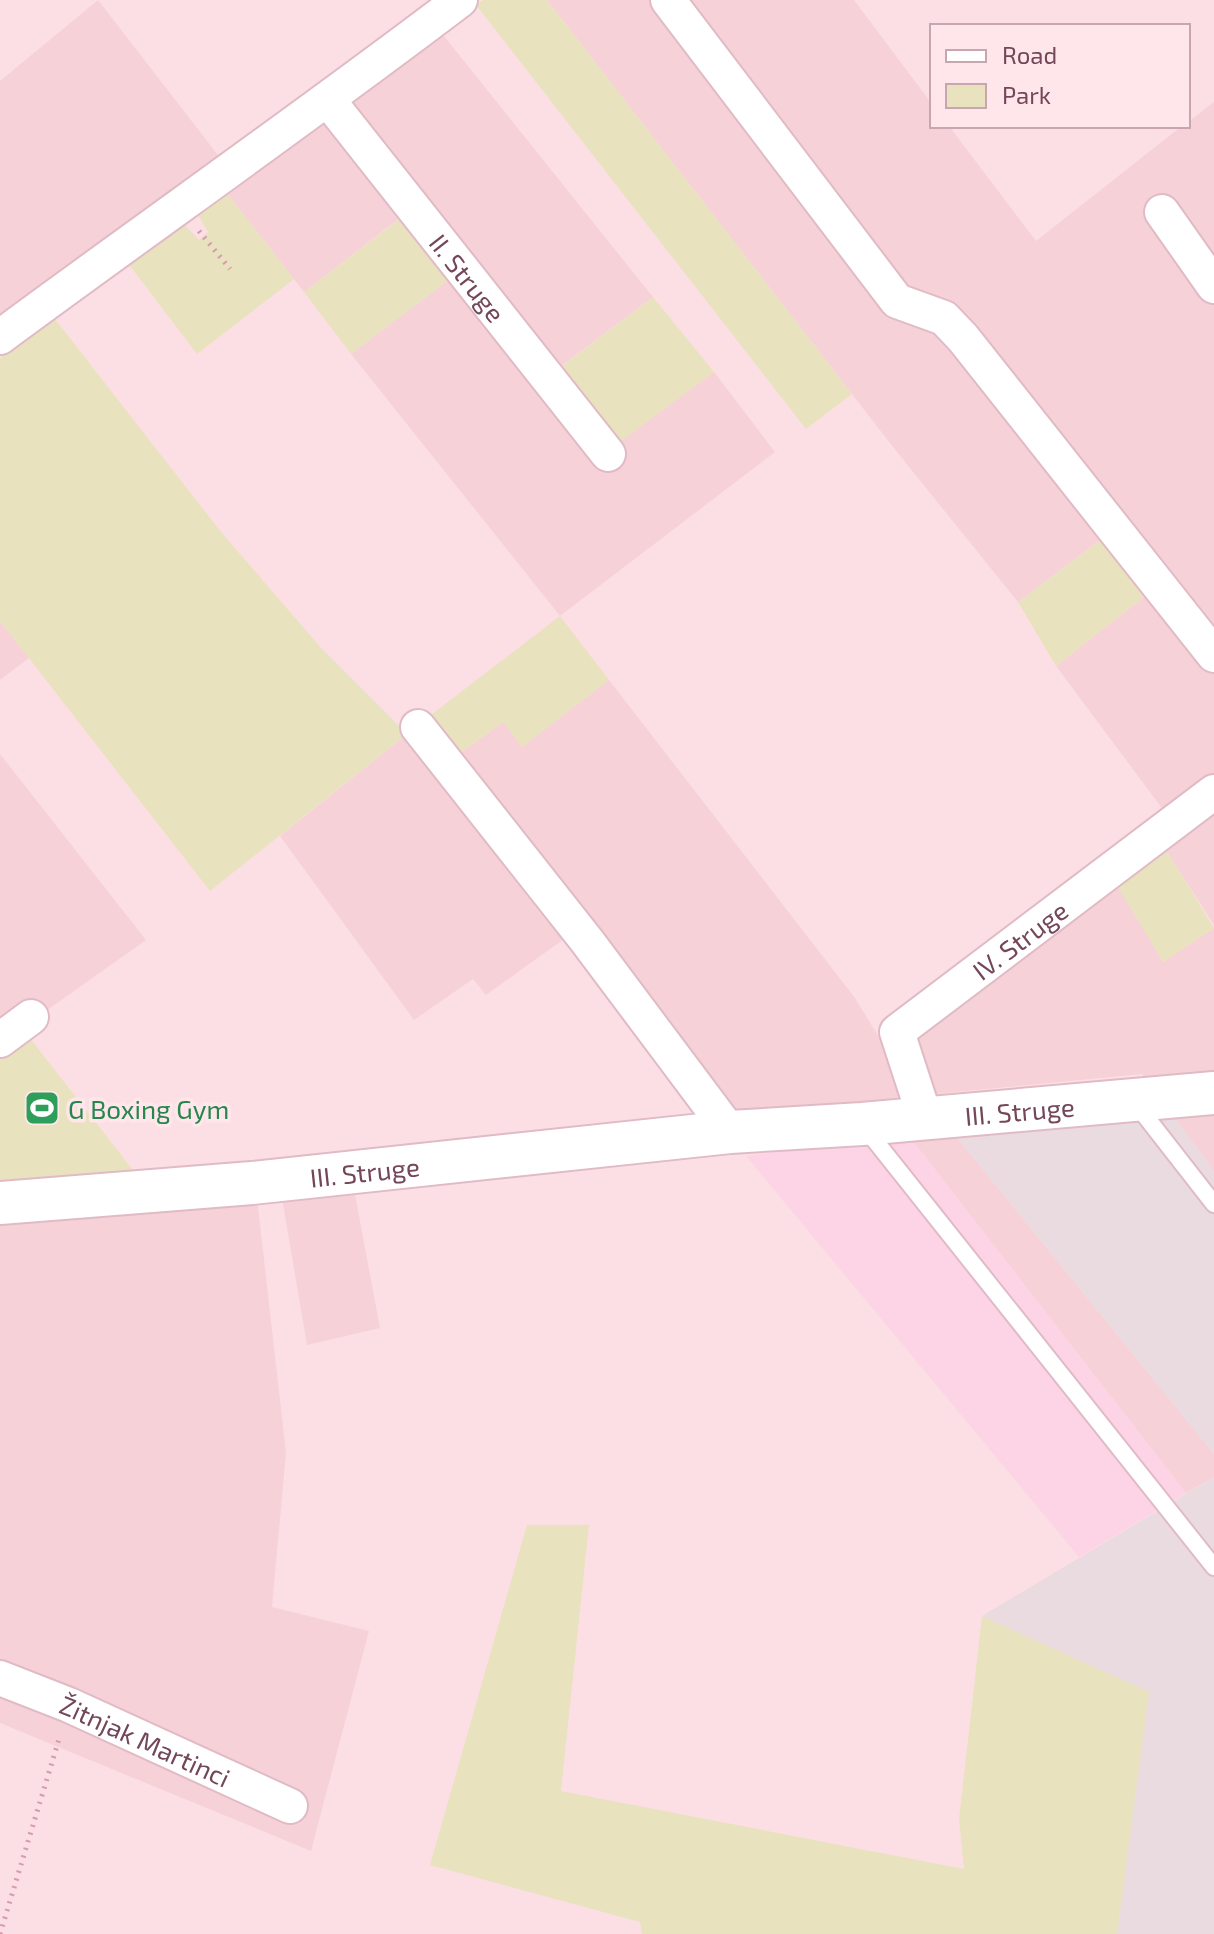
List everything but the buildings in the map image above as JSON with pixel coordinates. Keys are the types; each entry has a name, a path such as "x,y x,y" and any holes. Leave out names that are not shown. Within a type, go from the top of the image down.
{"street":[{"path":"0,337 328,100 460,0"},
{"path":"668,0 897,301 944,318 979,357 1214,655"},
{"name":"II. Struge","path":"328,100 608,454"},
{"path":"1162,212 1214,286"},
{"path":"418,727 587,941 730,1132"},
{"name":"IV. Struge","path":"925,1118 897,1032 1214,792"},
{"path":"0,1040 31,1017"},
{"name":"III. Struge","path":"0,1203 252,1183 730,1132 862,1124 1214,1093"},
{"name":"Žitnjak Martinci","path":"0,1678 69,1705 290,1806"}],"lane":[{"path":"1133,1099 1214,1204"},
{"path":"862,1124 1214,1567"}],"path":[{"path":"179,205 230,269"},
{"path":"0,1934 69,1705"}],"shaded area":[{"path":"98,0 221,159 0,321 0,81"},
{"path":"547,0 854,0 930,101 930,128 951,128 1036,241 1179,128 1190,128 1190,120 1214,102 1214,925 1151,827 1167,815 1056,666 1167,579 1125,521 1018,602 893,447"},
{"path":"440,31 653,297 536,385 594,461 714,372 775,452 560,616 351,354 471,263 422,201 304,292 223,188"},
{"path":"0,621 29,658 0,680"},
{"path":"609,680 855,998 888,1052 1115,882 1163,962 1214,928 1214,1171 1142,1074 729,1114 585,924 486,995 473,979 414,1020 280,836 407,734 439,769 503,722 523,746"},
{"path":"0,754 146,940 22,1028 0,1029"},
{"path":"1170,1111 1214,1171 1214,1454 954,1134"},
{"path":"954,1134 1214,1454 1214,1477 1186,1493 909,1136"},
{"path":"909,1136 1186,1493 1079,1557 746,1156"},
{"path":"354,1189 380,1328 307,1345 282,1198"},
{"path":"257,1198 286,1453 272,1607 369,1631 311,1851 0,1723 0,1220"},
{"path":"1214,1477 1214,1934 1117,1934 1149,1692 982,1616"}],"green space":[{"path":"483,0 547,0 852,394 806,429 476,5"},
{"path":"223,188 294,279 197,354 127,262 184,224 199,240 208,232 198,215"},
{"path":"401,218 450,279 351,354 304,292"},
{"path":"653,297 714,372 616,445 558,369"},
{"path":"55,319 221,532 322,649 407,734 210,891 0,621 0,358"},
{"path":"1111,532 1154,589 1056,666 1018,602"},
{"path":"560,616 609,680 522,747 503,722 455,757 427,718"},
{"path":"1164,846 1214,928 1163,962 1115,882"},
{"name":"G Boxing Gym","path":"22,1028 133,1170 0,1183 0,1045"},
{"path":"527,1525 589,1525 561,1791 964,1869 959,1819 982,1616 1149,1692 1117,1934 642,1934 640,1922 430,1865"}],"place":[{"name":"G Boxing Gym","path":"42,1108"}]}
